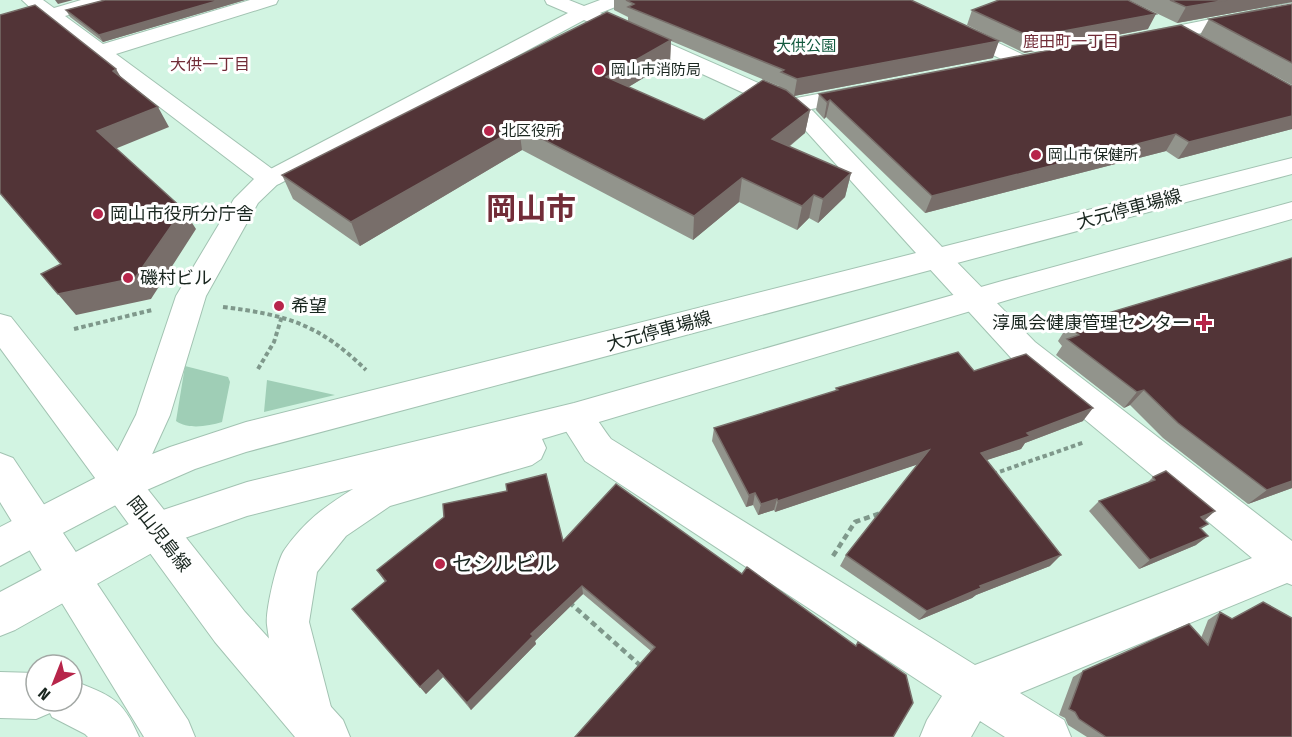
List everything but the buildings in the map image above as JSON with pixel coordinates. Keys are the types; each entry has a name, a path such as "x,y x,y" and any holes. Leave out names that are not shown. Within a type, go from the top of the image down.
{"street":[{"path":"31,0 270,179"},
{"path":"0,29 102,0"},
{"path":"100,52 269,0"},
{"path":"554,0 791,106 805,116 1024,351 1291,564"},
{"path":"120,484 153,415 191,296 247,199 270,179 561,23 616,0"},
{"path":"902,2 1023,62"},
{"path":"1129,41 1292,9"},
{"path":"1147,18 1205,48"},
{"path":"993,67 1046,57"},
{"path":"791,106 876,90"},
{"name":"大元停車場線","path":"0,548 37,526 120,484 183,458 246,438 1292,166"},
{"path":"0,615 156,530 247,499 574,417 974,298 1292,210"},
{"name":"岡山児島線","path":"0,325 230,627 318,727"},
{"path":"574,417 598,450 1047,737"},
{"path":"318,727 288,622 298,564 332,523 379,492 519,453 574,417"},
{"path":"0,469 171,737"},
{"path":"944,737 973,689 1291,564"},
{"path":"0,695 24,696"},
{"path":"84,709 102,717 115,737"}],"path":[{"path":"213,306 264,311 319,331 343,346 366,370"},
{"path":"74,329 156,310"},
{"path":"258,369 274,342 282,316"},
{"path":"988,476 1121,429"},
{"path":"812,586 855,522 888,511"},
{"path":"561,595 650,674"}],"green space":[{"path":"185,366 228,377 230,382 222,422 205,426 187,426 176,421"},
{"path":"267,380 335,395 264,412"}],"place":[{"name":"岡山市消防局","path":"599,70"},
{"name":"北区役所","path":"489,131"},
{"name":"岡山市保健所","path":"1036,155"},
{"name":"岡山市役所分庁舎","path":"98,214"},
{"name":"磯村ビル","path":"128,278"},
{"name":"希望","path":"279,306"},
{"name":"淳風会健康管理センター","path":"1204,323"},
{"name":"セシルビル","path":"440,564"}],"district":[{"name":"鹿田町一丁目","path":"1071,41"},
{"name":"大供一丁目","path":"210,64"},
{"name":"岡山市","path":"531,209"}],"park label":[{"name":"大供公園","path":"806,46"}]}
